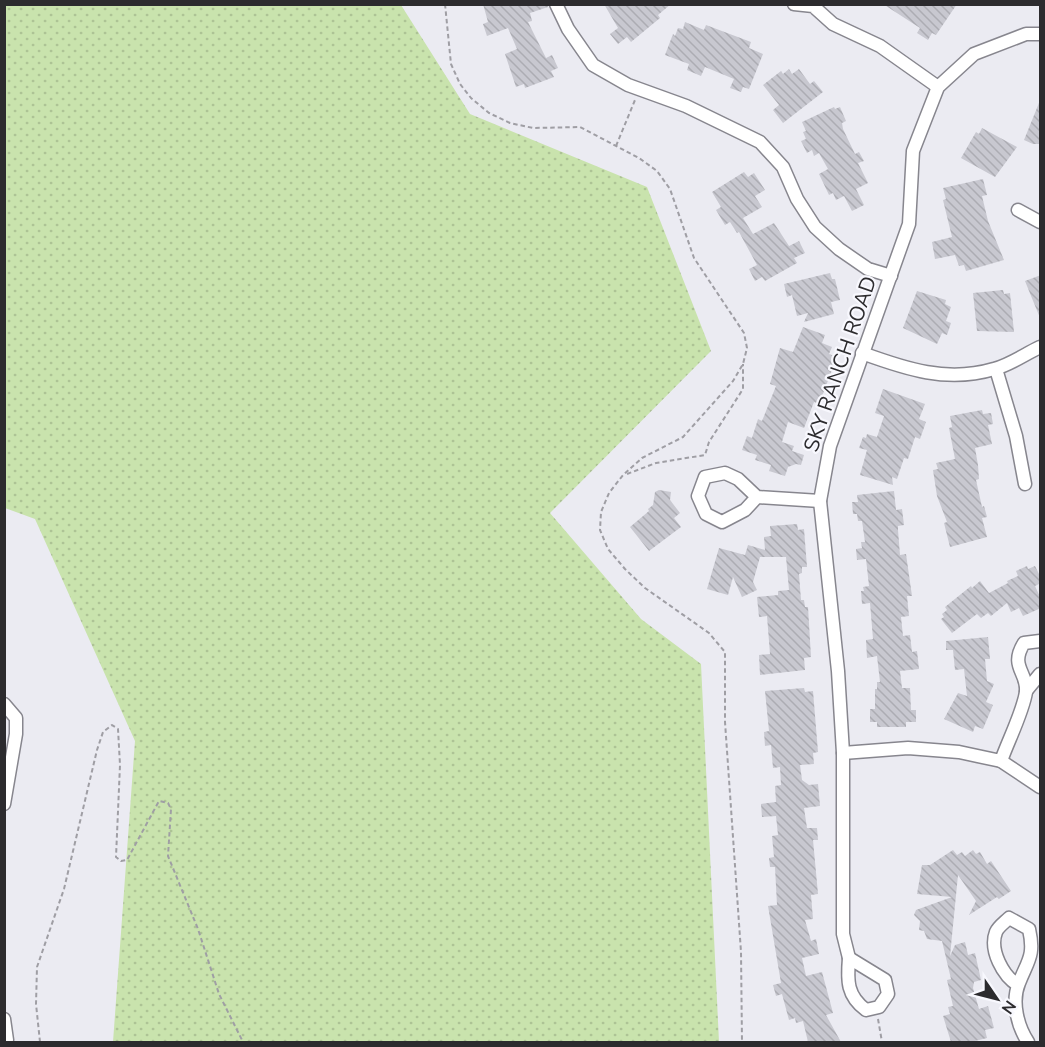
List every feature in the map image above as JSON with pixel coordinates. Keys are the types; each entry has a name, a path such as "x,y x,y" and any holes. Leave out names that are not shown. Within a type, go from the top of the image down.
{"street":[{"path":"556,4 568,28 593,65 760,142 783,167 797,199 815,227 839,249 868,269 891,276"},
{"path":"794,4 813,5 833,24 880,46 938,87"},
{"name":"SKY RANCH ROAD","path":"875,1008 866,1010 854,1001 847,975 849,958 843,934 843,753 838,671 820,501 830,446 909,224 913,151 938,87 974,54 1026,34 1041,34"},
{"path":"1018,210 1041,222"},
{"path":"862,353 911,371 966,375 996,369 1041,347"},
{"path":"996,369 1016,436 1025,484"},
{"path":"757,497 745,510 722,522 706,514 698,496 705,477 725,472 738,479 757,497 820,501"},
{"path":"1026,691 1017,665 1018,652 1024,643 1041,641"},
{"path":"1001,760 1026,691 1041,674"},
{"path":"4,704 16,718 16,734 4,804"},
{"path":"843,753 908,748 959,752 1001,760 1041,787"},
{"path":"1018,985 1006,978 994,947 996,930 1009,918 1029,929 1033,946 1030,964 1018,985 1018,1028 1028,1042"},
{"path":"849,958 885,980 888,994 875,1008"},
{"path":"4,1019 9,1041"}],"path":[{"path":"4,9 5,4"},
{"path":"445,4 451,64 460,84 471,98 489,113 510,123 533,128 579,127 657,171 670,189 694,258 744,333 747,348 743,364 743,389 708,441 705,455 656,463 623,475"},
{"path":"616,146 639,88"},
{"path":"742,1042 741,952 725,722 725,652 709,633 645,588 608,549 600,530 601,512 609,493 623,475 642,458 683,437 733,381 743,364"},
{"path":"40,1042 36,1004 38,967 64,889 91,773 106,727 112,725 118,729 120,746 116,857 121,861 127,860 159,801 166,801 171,809 168,856 198,929 212,976 243,1042"},
{"path":"875,1008 882,1042"}],"green space":[{"path":"5,4 401,5 470,114 647,187 711,351 550,513 641,619 701,664 719,1042 113,1042 135,741 35,519 5,508"}],"building":[{"path":"483,4 548,4 548,7 530,13 532,21 528,22 546,58 552,55 558,68 551,71 554,77 525,88 524,84 516,87 505,54 517,49 508,28 487,36 483,24 488,22"},
{"path":"604,4 671,4 658,15 660,18 631,42 627,37 618,44 610,34 618,28"},
{"path":"883,4 957,4 936,35 932,33 928,40 917,33 920,28"},
{"path":"685,22 704,30 706,25 751,42 749,48 763,54 749,89 743,87 741,92 730,88 734,79 705,67 701,76 687,70 689,64 665,55 673,34 675,36 678,28 683,29"},
{"path":"789,69 792,74 799,69 810,84 814,81 823,92 783,123 773,110 779,105 763,85 781,71 783,74"},
{"path":"1041,98 1041,144 1033,144 1024,140"},
{"path":"834,107 835,109 840,107 846,121 842,123 843,129 855,154 859,152 864,161 858,163 868,183 856,189 864,205 852,211 844,196 836,200 833,193 829,195 819,174 828,169 819,153 814,156 812,150 807,153 801,141 806,139 803,132 806,131 802,122"},
{"path":"982,128 1017,147 995,177 961,158 976,132 979,134"},
{"path":"744,172 748,177 754,173 765,190 755,196 762,207 743,218 753,234 774,223 789,246 799,241 805,253 794,258 797,263 765,281 762,277 755,281 749,269 757,265 739,232 737,233 730,222 725,225 716,210 721,207 712,192"},
{"path":"983,179 987,195 982,196 988,221 1004,260 966,271 964,265 959,266 955,255 935,259 932,242 952,237 943,200 946,199 943,188"},
{"path":"830,273 832,279 835,279 840,300 831,302 834,314 804,322 808,313 797,316 792,295 787,297 784,284"},
{"path":"1041,275 1041,318 1040,318 1025,281"},
{"path":"1003,290 1004,294 1010,293 1014,332 977,331 973,293"},
{"path":"917,291 946,300 945,304 951,307 946,321 951,323 947,335 942,333 937,344 903,328"},
{"path":"803,327 825,335 822,343 832,347 829,354 837,357 819,404 814,402 804,428 788,422 782,442 794,446 792,451 804,455 801,465 788,467 785,476 769,471 771,465 755,460 757,455 742,450 747,436 752,438 758,419 762,421 776,386 770,384 780,348 793,352"},
{"path":"883,389 925,404 919,419 926,422 920,439 915,437 908,459 904,458 897,479 892,477 893,485 860,475 867,450 859,448 863,437 866,438 867,434 877,437 884,416 875,413"},
{"path":"982,410 983,414 991,413 993,424 988,425 992,444 975,448 979,479 976,480 982,507 984,506 987,517 982,518 987,537 950,547 944,523 947,522 937,496 933,470 938,469 936,463 955,459 949,428 952,427 950,416"},
{"path":"659,490 671,492 670,500 680,513 674,518 681,527 649,551 630,527 649,511 648,509 653,505 655,492"},
{"path":"894,491 896,510 902,509 904,525 898,526 900,555 906,554 912,596 907,596 909,616 901,617 903,636 910,635 912,652 917,651 919,669 900,671 902,688 910,688 911,710 916,710 916,722 906,722 906,727 877,727 877,722 870,722 870,709 875,709 875,689 877,689 877,682 880,682 877,656 867,658 866,640 873,639 870,603 862,604 861,591 864,591 863,587 869,586 866,559 857,560 856,549 862,548 861,542 865,542 862,521 858,521 857,514 853,514 852,502 858,502 857,495"},
{"path":"797,524 798,530 804,529 807,567 802,567 802,573 799,574 801,600 804,600 805,607 808,607 811,657 804,658 805,670 760,675 759,655 770,654 767,616 759,617 757,597 778,595 778,591 789,590 786,557 760,557 753,582 757,590 742,597 733,577 728,595 707,589 719,548 745,555 748,545 765,550 764,537 771,536 770,526"},
{"path":"1027,566 1028,569 1035,566 1041,578 1041,583 1035,586 1041,599 1041,608 1023,616 1019,608 1011,612 1007,603 991,616 988,613 981,618 977,614 952,633 941,619 944,617 942,614 947,610 945,607 971,586 972,588 980,581 989,593 1018,576 1016,571"},
{"path":"988,637 990,659 985,659 987,681 994,684 986,702 993,705 983,729 975,726 973,732 944,719 958,693 967,696 964,669 955,670 953,650 946,650 946,641"},
{"path":"804,688 805,692 813,691 818,752 813,753 814,764 800,765 802,780 809,785 818,784 820,806 804,808 807,828 817,828 818,840 813,840 818,894 811,895 813,919 805,920 811,941 816,939 819,954 802,958 806,976 822,972 833,1013 826,1015 841,1042 808,1042 803,1021 796,1023 795,1018 789,1020 782,994 776,996 773,985 781,983 768,906 777,905 775,867 770,867 769,858 774,857 772,836 778,835 776,816 762,817 761,804 776,802 775,786 781,785 780,767 773,768 771,745 765,746 764,732 769,731 765,691"},
{"path":"953,850 957,855 962,852 965,856 973,850 976,854 980,852 987,864 991,861 1011,891 969,915 976,901 958,875 950,956 955,945 965,942 968,955 975,953 981,980 974,982 973,988 979,1009 988,1006 994,1028 985,1030 987,1038 971,1042 951,1042 943,1016 950,1014 948,1007 953,1006 947,980 951,979 942,941 927,939 924,931 919,930 920,921 914,915 916,910 952,897 917,894 922,865 930,865"}]}
